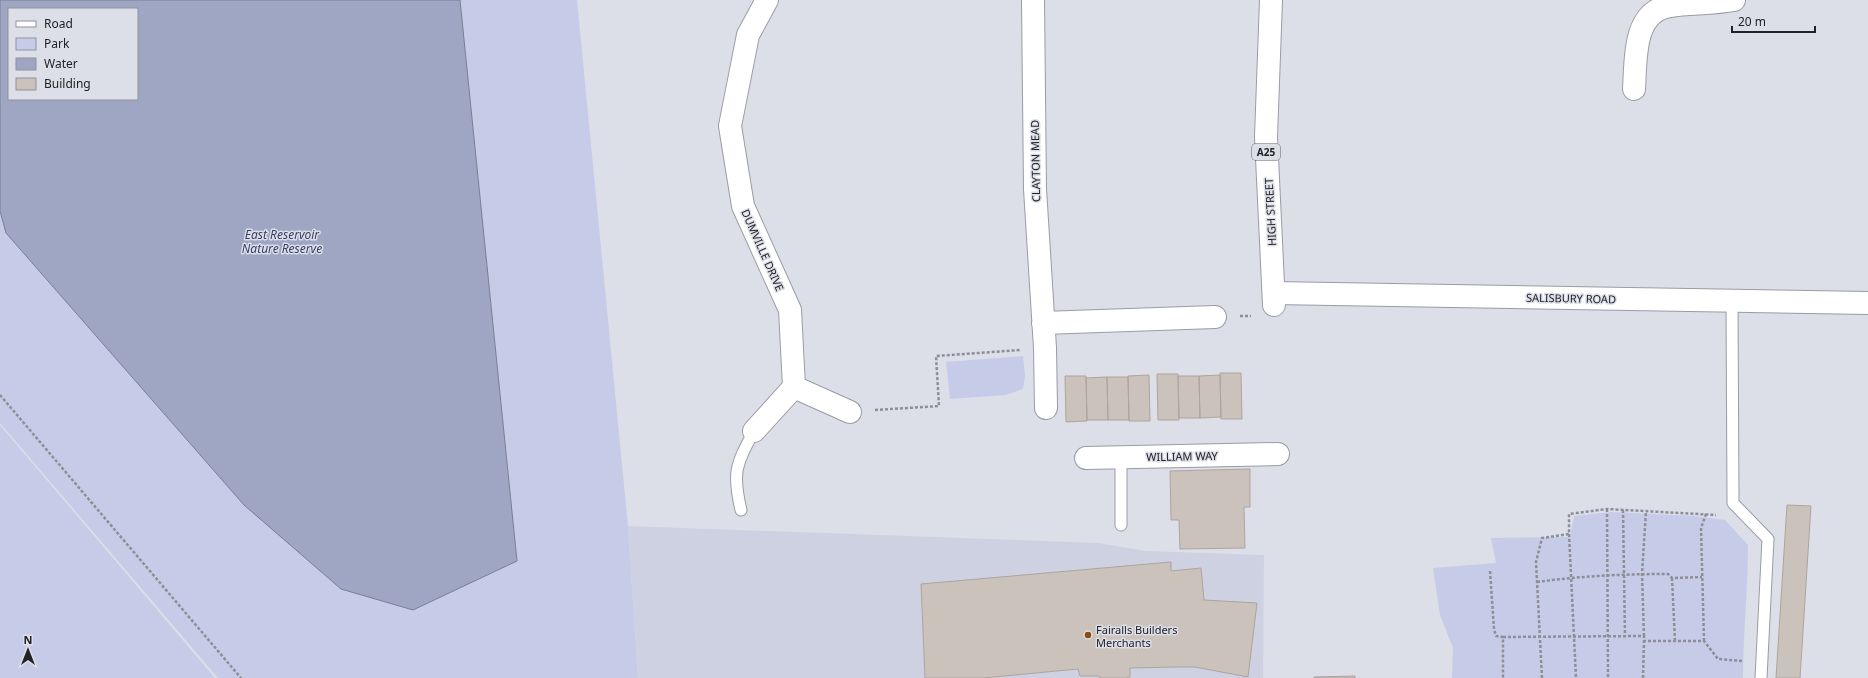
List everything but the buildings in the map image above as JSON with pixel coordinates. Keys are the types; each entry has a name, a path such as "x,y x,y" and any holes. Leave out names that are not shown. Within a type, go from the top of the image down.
{"street":[{"name":"DUMVILLE DRIVE","path":"767,0 748,35 730,126 743,206 790,310 794,387"},
{"name":"CLAYTON MEAD","path":"1033,0 1035,189 1045,348 1046,408"},
{"name":"HIGH STREET","path":"1271,0 1266,137 1274,299"},
{"path":"1634,89 1638,45 1641,30 1647,19 1656,12 1668,6 1718,3 1734,0"},
{"name":"SALISBURY ROAD","path":"1274,299 1868,303"},
{"path":"1043,323 1215,317"},
{"path":"754,431 794,387 850,412"},
{"name":"WILLIAM WAY","path":"1086,458 1278,454"}],"lane":[{"path":"1732,301 1733,503 1768,539 1761,678"},
{"path":"741,510 736,488 736,471 744,450 754,431"},
{"path":"1121,457 1121,525"}],"path":[{"path":"1215,317 1255,316"},
{"path":"850,412 939,406 936,356 1045,348"},
{"path":"0,395 241,678"},
{"path":"1576,678 1569,514 1607,509 1718,515 1733,503"},
{"path":"1607,509 1609,636 1608,678"},
{"path":"1623,510 1625,636"},
{"path":"1643,678 1644,636 1642,574 1646,511"},
{"path":"1706,514 1701,528 1704,641 1718,659 1761,663"},
{"path":"1542,678 1536,562 1542,538 1569,534"},
{"path":"1490,571 1494,629 1496,636 1644,636"},
{"path":"1537,582 1572,577 1624,574 1668,574 1672,578 1702,577"},
{"path":"1672,578 1674,641"},
{"path":"1502,637 1503,678"},
{"path":"1644,641 1704,641"}],"shaded area":[{"path":"628,526 1098,543 1146,551 1264,555 1263,678 638,678"}],"green space":[{"path":"0,0 577,0 628,526 638,678 218,678 0,423"},
{"path":"1023,356 1025,376 1023,389 1005,395 950,399 946,362"},
{"path":"0,425 215,678 0,678"},
{"path":"1611,512 1694,516 1725,520 1748,545 1743,678 1452,678 1453,648 1440,615 1433,568 1496,563 1491,538 1570,537 1574,516"}],"water":[{"name":"East Reservoir Nature Reserve","path":"0,0 460,0 517,561 413,610 341,589 244,505 6,233 0,211"}],"place":[{"name":"Fairalls Builders Merchants","path":"1088,635"}]}
